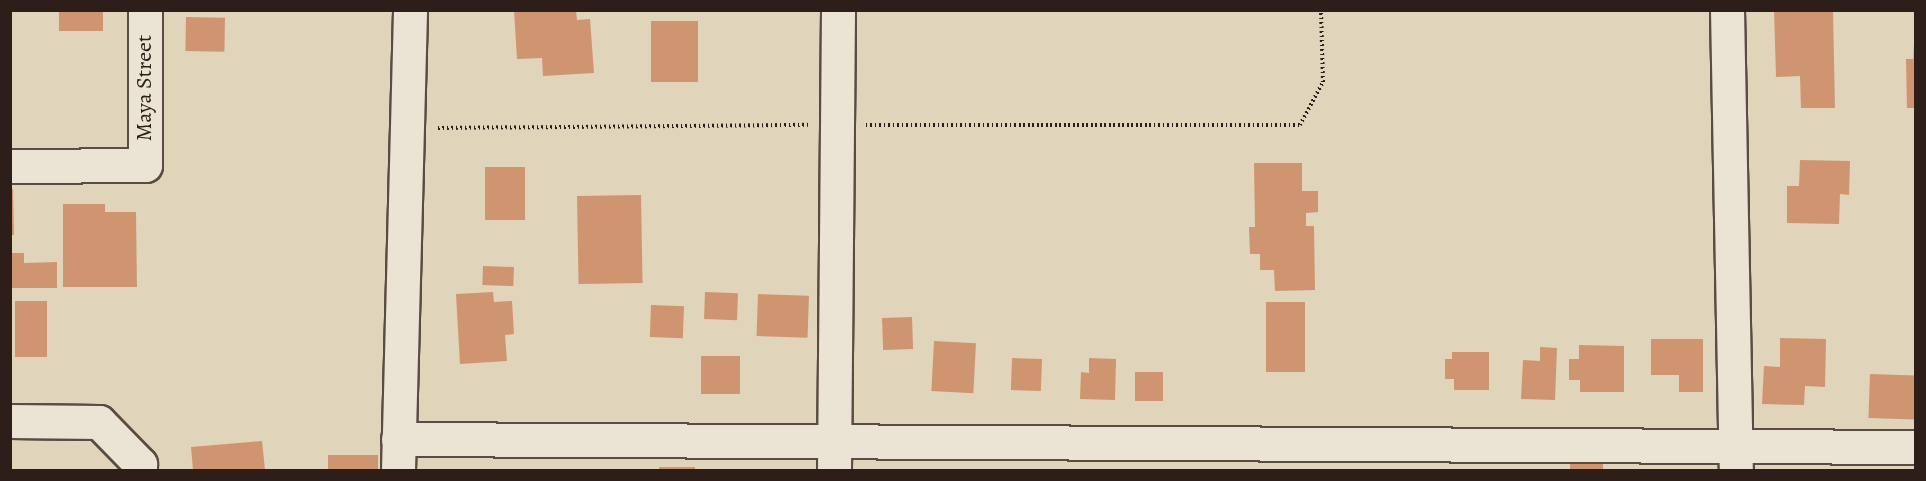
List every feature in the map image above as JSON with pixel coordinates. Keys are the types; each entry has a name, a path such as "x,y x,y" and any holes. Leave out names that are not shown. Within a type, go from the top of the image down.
{"street":[{"name":"Maya Street","path":"10,166 145,165 145,10"},
{"path":"398,471 410,10"},
{"path":"834,456 838,10"},
{"path":"1727,10 1736,458"},
{"path":"10,421 99,422 140,464 140,471"},
{"path":"398,439 834,456 1736,458 1916,447"}],"path":[{"path":"407,129 836,125 1300,125 1323,82 1321,10"}],"building":[{"path":"59,10 103,10 103,31 59,31"},
{"path":"514,10 576,10 577,20 590,19 594,73 543,76 542,58 517,59"},
{"path":"1774,10 1833,10 1835,108 1801,108 1800,76 1776,77"},
{"path":"186,17 225,18 224,52 185,51"},
{"path":"651,21 698,21 698,82 651,82"},
{"path":"1913,43 1916,108 1907,108 1906,59 1913,59"},
{"path":"1800,160 1850,161 1849,195 1840,194 1839,224 1787,223 1787,186 1799,186"},
{"path":"1254,163 1302,163 1302,191 1318,191 1318,212 1306,213 1306,226 1314,226 1315,290 1275,291 1274,270 1260,270 1260,254 1250,254 1249,227 1255,227"},
{"path":"485,167 525,167 525,220 485,220"},
{"path":"10,189 13,189 14,235 10,235"},
{"path":"641,195 643,283 579,284 577,196"},
{"path":"63,204 105,204 105,212 136,212 137,287 63,287"},
{"path":"10,253 24,253 24,263 57,262 57,288 10,288"},
{"path":"483,266 514,267 513,286 482,285"},
{"path":"493,292 494,302 512,301 514,334 505,335 507,361 460,364 456,294"},
{"path":"705,292 738,293 737,320 704,319"},
{"path":"758,294 809,296 808,338 757,336"},
{"path":"15,301 47,301 47,357 15,357"},
{"path":"1266,302 1305,302 1305,372 1266,372"},
{"path":"651,305 684,306 683,338 650,337"},
{"path":"912,317 913,349 883,350 882,318"},
{"path":"1780,338 1826,339 1825,387 1805,386 1804,405 1762,404 1764,366 1780,367"},
{"path":"1651,339 1703,339 1703,392 1679,392 1679,375 1651,375"},
{"path":"934,341 976,343 973,393 931,391"},
{"path":"1579,345 1624,346 1624,392 1580,392 1580,380 1569,380 1569,359 1579,359"},
{"path":"1540,347 1557,348 1555,400 1521,399 1523,360 1540,361"},
{"path":"1452,352 1489,352 1489,390 1454,390 1454,379 1445,379 1445,359 1452,359"},
{"path":"701,356 740,356 740,394 701,394"},
{"path":"1012,358 1042,359 1041,391 1011,390"},
{"path":"1089,358 1116,359 1115,400 1080,399 1081,372 1089,373"},
{"path":"1135,372 1163,372 1163,401 1135,401"},
{"path":"1870,374 1916,376 1914,420 1868,418"},
{"path":"262,441 265,470 193,470 191,447"},
{"path":"328,455 378,455 378,470 328,470"},
{"path":"1570,464 1603,464 1603,470 1570,470"},
{"path":"659,467 695,467 695,470 659,470"}]}
